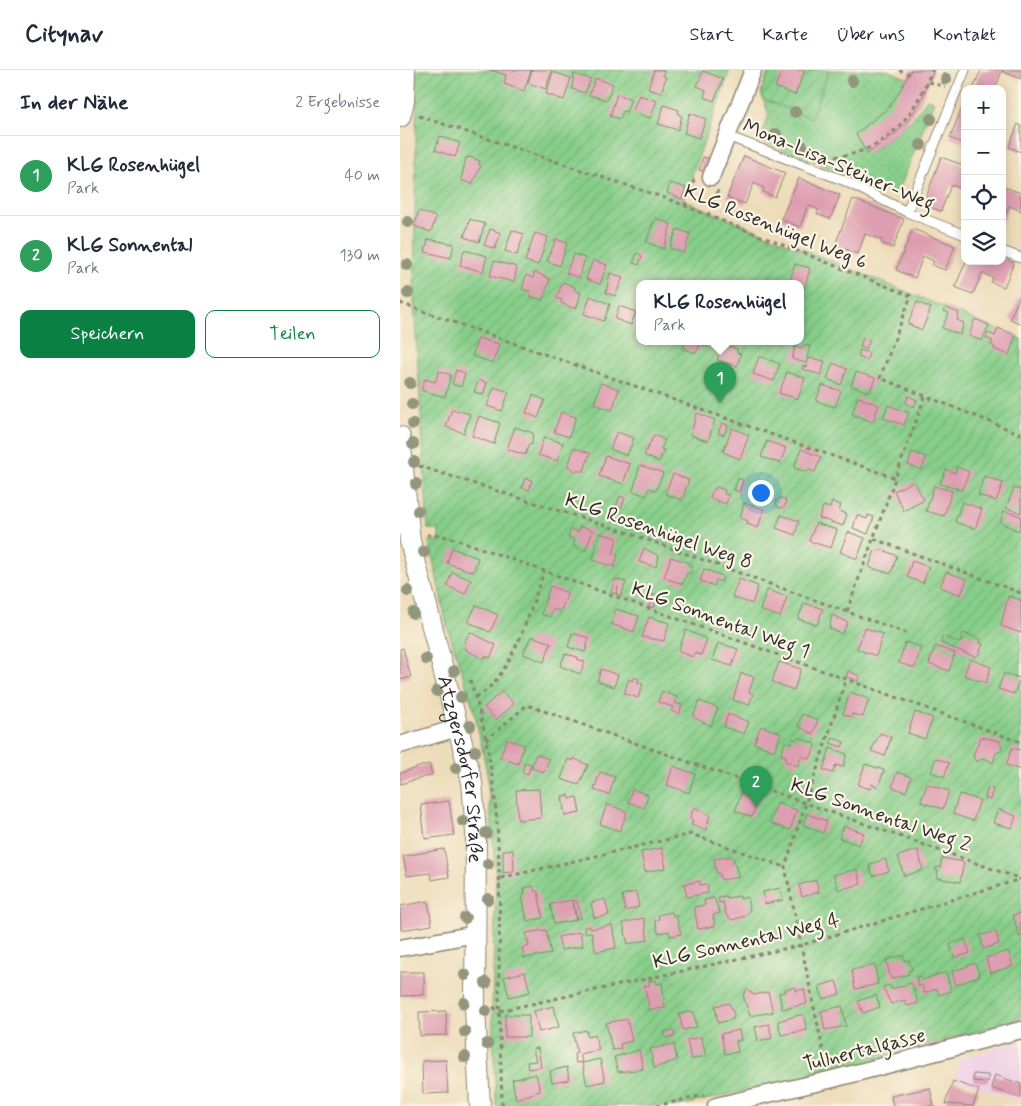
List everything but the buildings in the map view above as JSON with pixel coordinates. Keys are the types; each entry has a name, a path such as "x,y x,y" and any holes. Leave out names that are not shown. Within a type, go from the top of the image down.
{"street":[{"path":"401,114 405,70"},
{"path":"711,177 753,70"},
{"name":"Atzgersdorfer Straße","path":"400,437 405,543 472,782 476,833 475,1007 480,1106"},
{"path":"400,745 457,728"},
{"path":"400,948 476,934"},
{"name":"Tullnertalgasse","path":"716,1106 829,1080 1021,1030"}],"lane":[{"path":"907,212 965,70"},
{"name":"Mona-Lisa-Steiner-Weg","path":"727,136 811,167 907,212 961,233"},
{"path":"1006,252 1021,258"}],"path":[{"path":"899,70 910,74"},
{"path":"811,167 815,156 853,155 878,144 905,120 917,102 932,70"},
{"name":"KLG Rosenhügel Weg 6","path":"401,114 685,206 911,296 880,378 1021,434"},
{"path":"685,206 694,180 711,177 719,188 708,216"},
{"path":"400,303 895,478"},
{"path":"847,610 925,396"},
{"name":"KLG Rosenhügel Weg 8","path":"402,460 626,532 847,610 906,633"},
{"name":"KLG Sonnental Weg 1","path":"405,543 428,535 439,535 1021,742"},
{"path":"874,539 1021,593"},
{"path":"476,697 493,685 516,648 544,572"},
{"path":"470,680 486,740 496,808 501,878 499,1011 502,1106"},
{"path":"829,1080 785,867 846,680"},
{"name":"KLG Sonnental Weg 2","path":"486,740 527,705 1021,879"},
{"path":"501,878 691,834 785,867"},
{"name":"KLG Sonnental Weg 4","path":"475,1007 492,1007 499,1011 802,945 1021,879"}],"shaded area":[{"path":"1021,1041 1021,1101 956,1079 958,1059"}],"green space":[{"path":"417,70 730,70 683,200 1021,339 1021,1019 833,1071 678,1106 496,1106 492,1007 496,878 487,772 474,710 447,626 429,541 439,541 439,530 428,529 414,301"},
{"path":"769,70 829,70 811,118 763,99 761,92"},
{"path":"829,70 887,70 923,85 867,154 896,133 907,122 909,123 927,99 934,101 897,195 759,140 769,115 763,99 811,118"}],"place":[{"name":"KLG Rosenhügel","path":"720,403"},
{"name":"KLG Sonnental","path":"756,807"}]}
